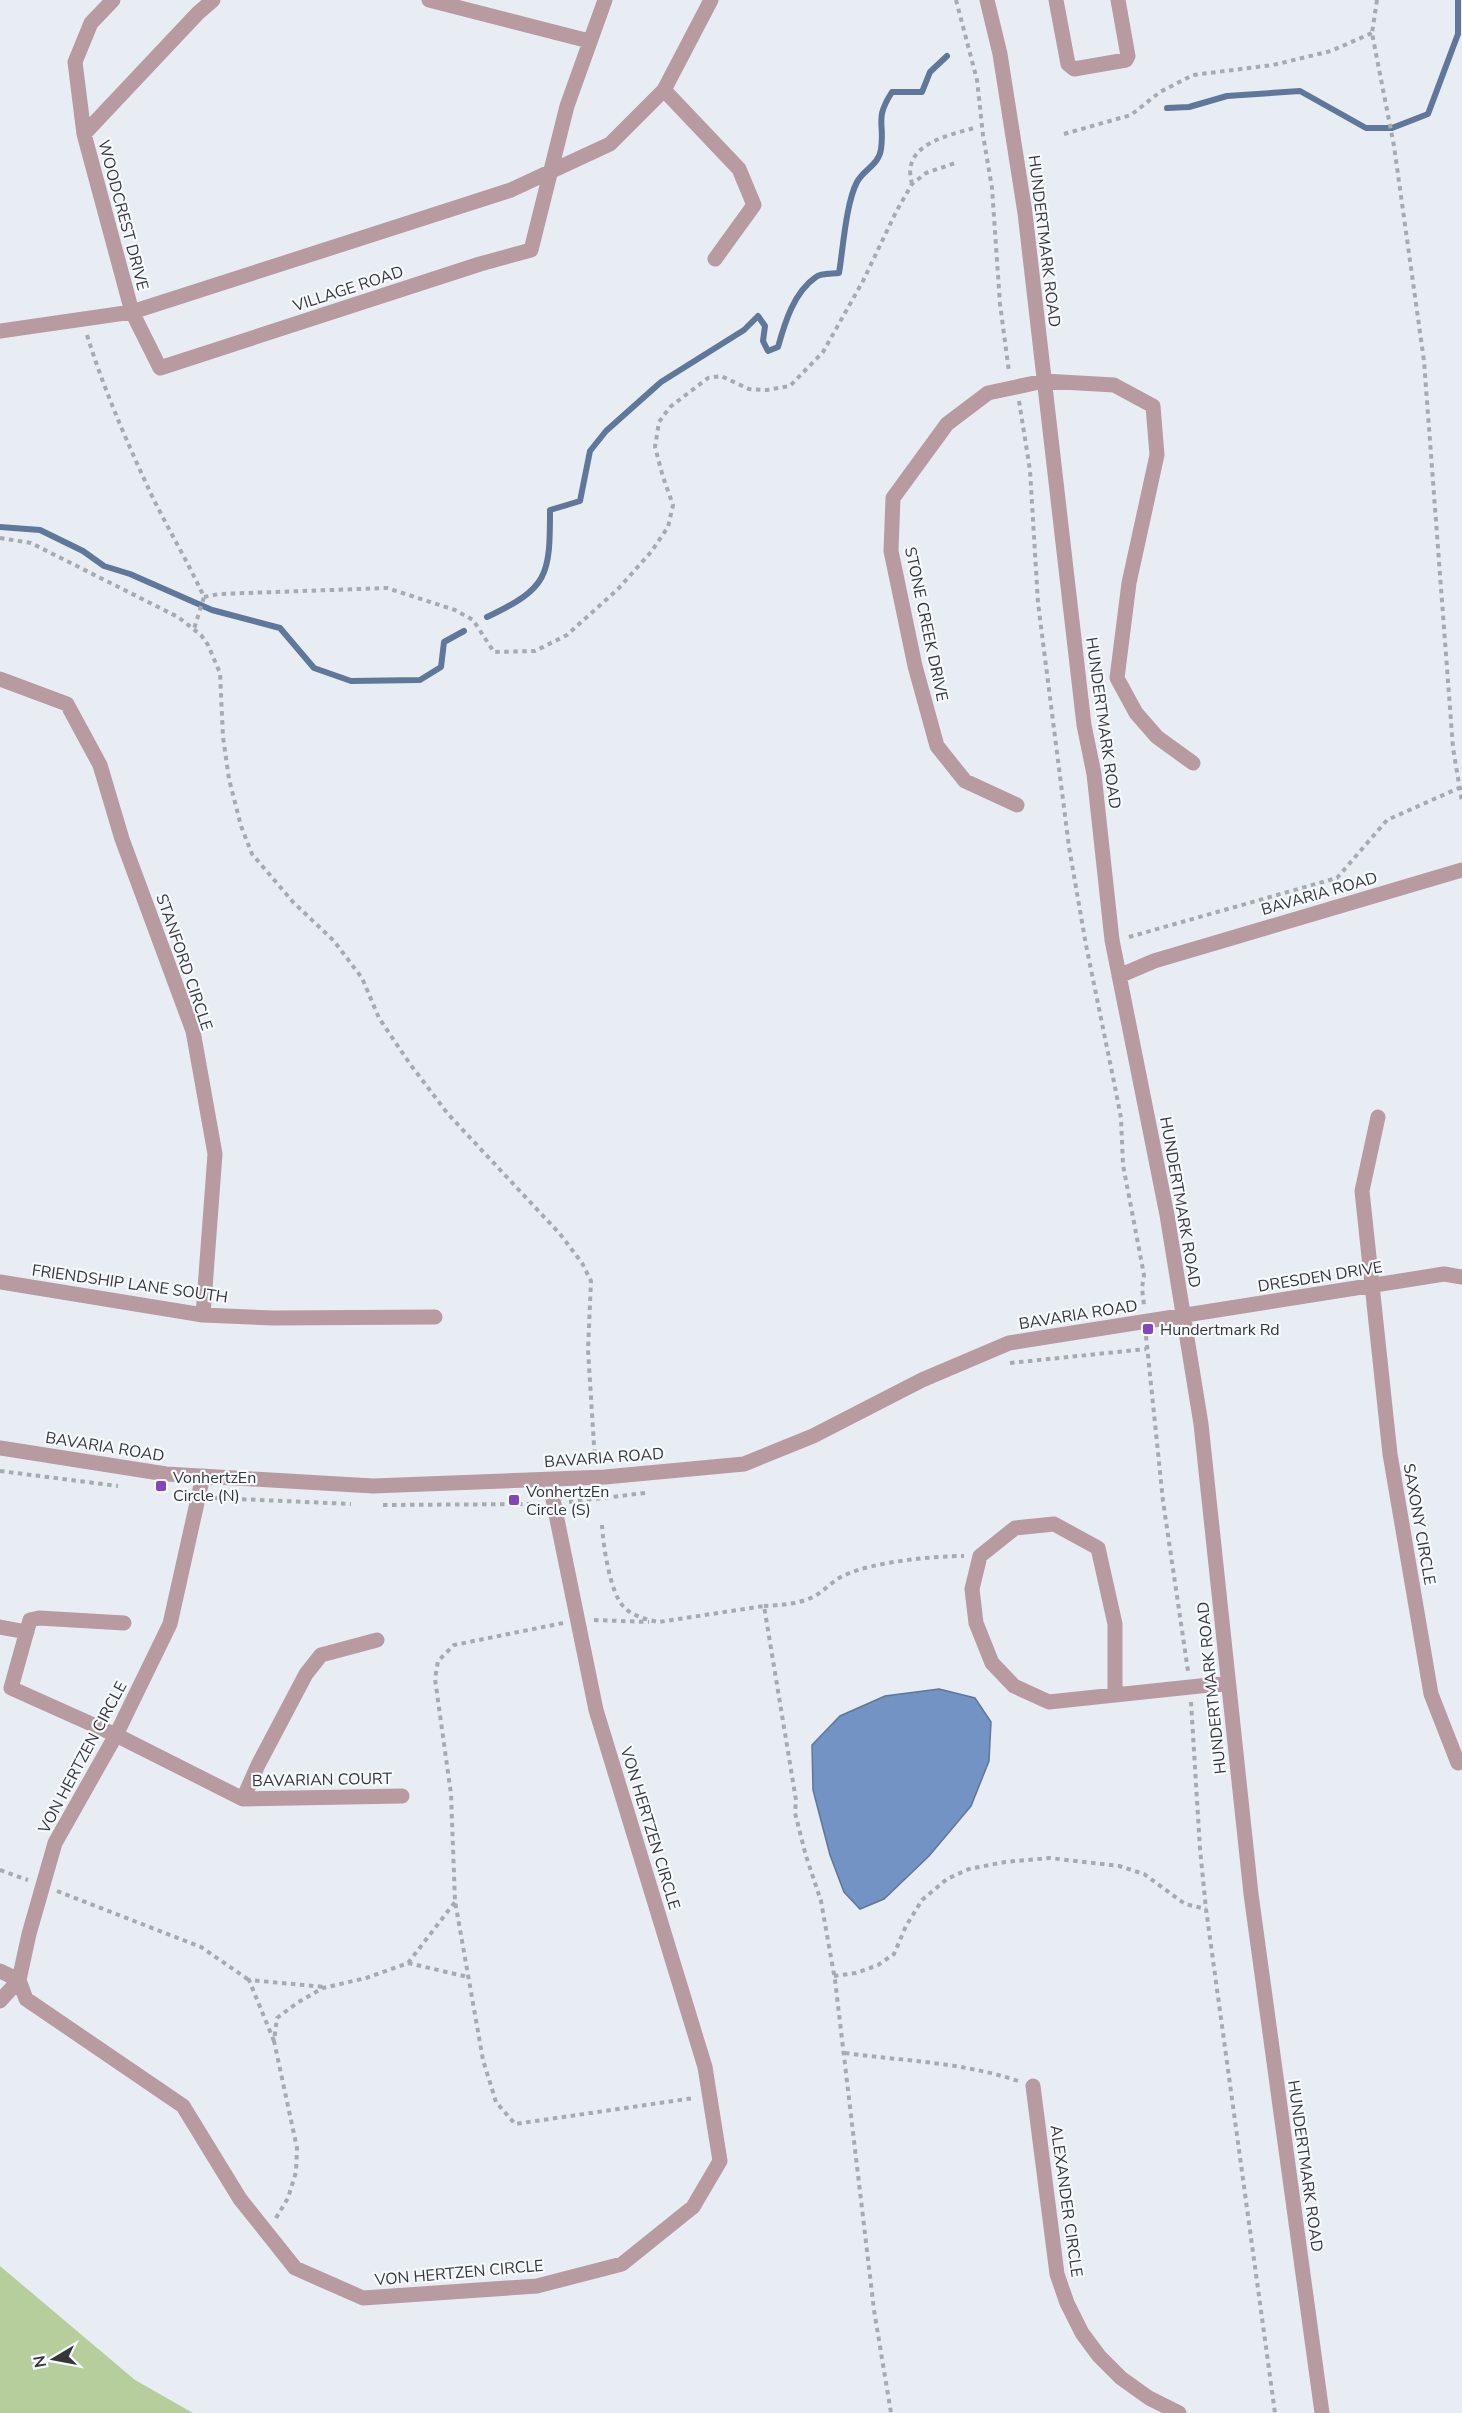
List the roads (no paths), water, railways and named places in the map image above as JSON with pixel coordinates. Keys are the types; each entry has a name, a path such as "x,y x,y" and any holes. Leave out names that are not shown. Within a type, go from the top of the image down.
{"street":[{"path":"84,134 75,62 91,23 113,0"},
{"name":"WOODCREST DRIVE","path":"132,312 84,134 213,0"},
{"path":"429,0 589,40"},
{"path":"550,172 567,106 605,0"},
{"path":"0,331 132,312 511,190 550,172 610,144 664,90 711,0"},
{"name":"HUNDERTMARK ROAD","path":"987,0 1000,54 1025,213 1083,714 1094,774 1112,940 1167,1215 1201,1424 1251,1894 1322,2413"},
{"path":"1056,0 1068,64 1074,69 1126,60 1128,56 1118,0"},
{"path":"664,90 739,169 754,205 715,259"},
{"name":"VILLAGE ROAD","path":"132,312 160,368 480,264 531,250 550,172"},
{"name":"STONE CREEK DRIVE","path":"1017,805 965,781 937,746 915,666 891,551 893,498 947,424 988,393 1044,381 1114,385 1153,406 1156,455 1129,583 1117,678 1136,713 1157,737 1193,763"},
{"name":"STANFORD CIRCLE","path":"0,680 67,704 100,765 131,863 193,1031 215,1154 203,1315"},
{"name":"BAVARIA ROAD","path":"1119,976 1154,961 1462,870"},
{"name":"SAXONY CIRCLE","path":"1378,1117 1362,1191 1390,1454 1431,1694 1458,1763"},
{"name":"DRESDEN DRIVE","path":"1183,1316 1444,1274 1462,1277"},
{"name":"FRIENDSHIP LANE SOUTH","path":"0,1282 203,1315 273,1318 435,1317"},
{"name":"BAVARIA ROAD","path":"0,1448 166,1474 373,1486 605,1477 744,1464 813,1436 922,1380 1009,1342 1183,1316"},
{"name":"VON HERTZEN CIRCLE","path":"203,1476 170,1624 116,1735 55,1843 29,1934 19,1980 26,1999 183,2106 240,2199 296,2268 363,2298 537,2286 622,2264 693,2207 720,2161 705,2067 596,1710 549,1479"},
{"path":"1115,1695 1115,1624 1098,1548 1054,1524 1015,1528 980,1556 972,1590 976,1623 992,1663 1014,1686 1050,1702 1228,1683"},
{"path":"0,1627 27,1632 30,1620 39,1618 124,1623"},
{"name":"BAVARIAN COURT","path":"27,1632 11,1688 116,1735 243,1799 402,1796"},
{"name":"BAVARIAN COURT","path":"243,1799 306,1674 321,1655 378,1640"},
{"path":"0,1971 19,1980 0,2001"},
{"name":"ALEXANDER CIRCLE","path":"1033,2086 1057,2274 1067,2303 1082,2333 1099,2356 1121,2378 1149,2398 1179,2413"}],"water":[{"path":"939,1689 975,1698 991,1722 989,1761 971,1806 929,1856 884,1899 860,1909 844,1892 830,1855 813,1790 812,1745 840,1716 885,1696"}],"waterway":[{"path":"1167,108 1189,107 1227,96 1300,91 1366,128 1392,128 1428,114 1458,34 1458,0"},
{"path":"487,617 523,597 541,578 549,551 550,510 580,501 590,451 606,431 661,382 744,330 758,316 765,326 763,341 768,351 778,347 787,318 796,299 808,283 824,274 839,273 845,226 853,191 857,182 880,154 883,109 892,92 922,92 930,72 947,56"},
{"path":"0,527 40,530 83,551 104,566 130,574 212,610 280,628 314,668 351,681 420,680 441,667 444,642 464,631"}],"place":[{"name":"Hundertmark Rd","path":"1148,1329"},
{"name":"VonhertzEn Circle (N)","path":"161,1486"},
{"name":"VonhertzEn Circle (S)","path":"514,1500"}]}
